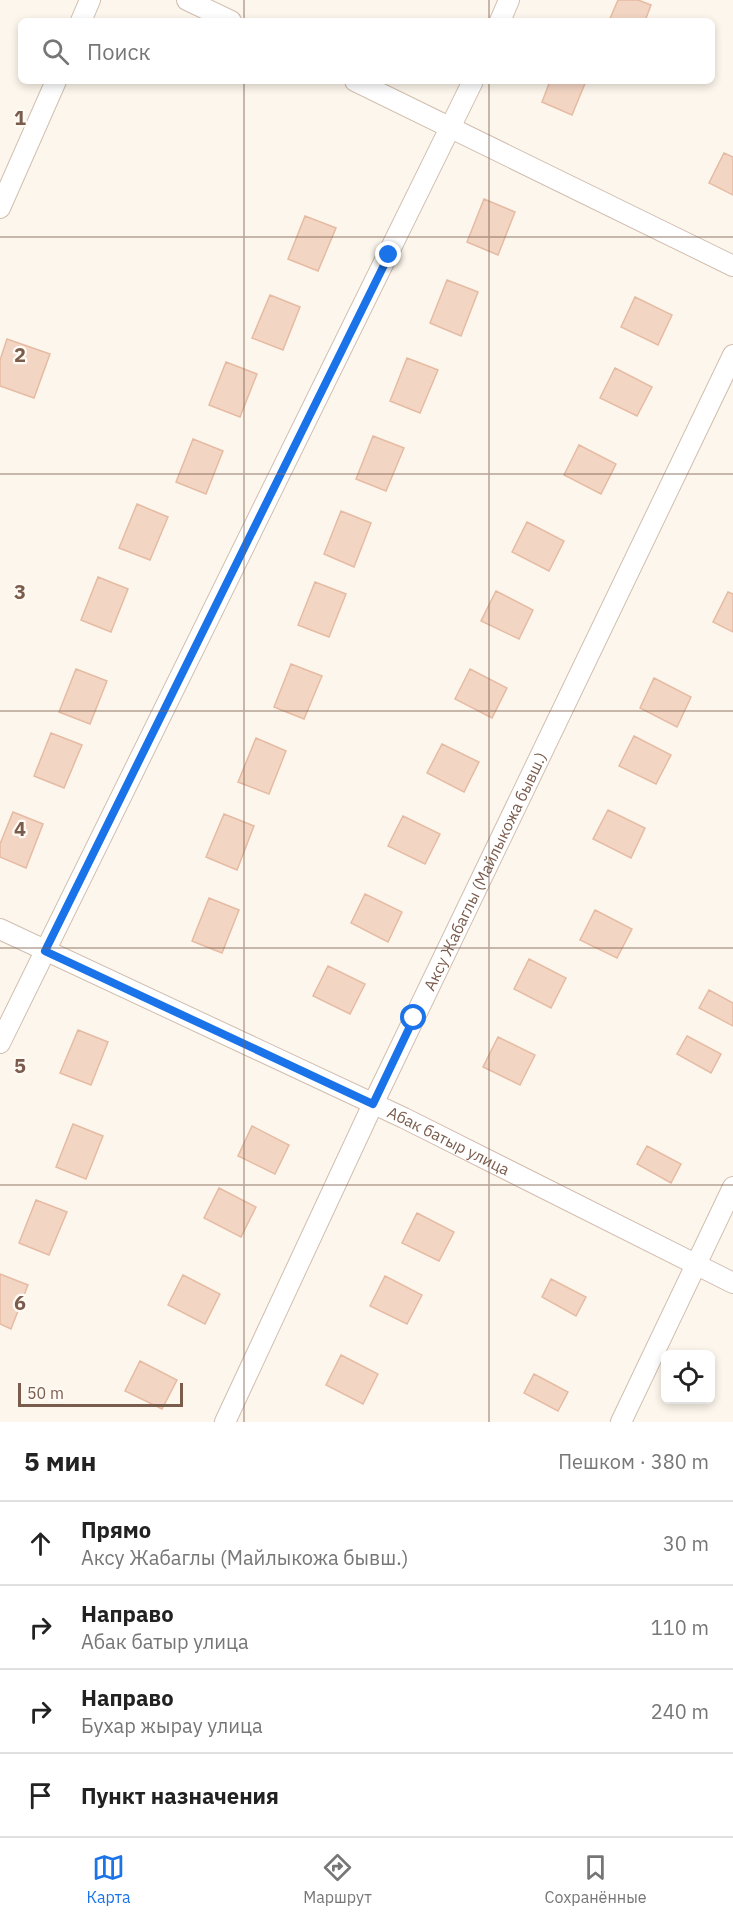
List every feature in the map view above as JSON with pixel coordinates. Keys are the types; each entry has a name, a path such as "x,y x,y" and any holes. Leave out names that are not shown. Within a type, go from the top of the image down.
{"street":[{"path":"82,18 90,0"},
{"path":"187,0 225,18"},
{"path":"501,18 510,0"},
{"path":"0,208 55,84"},
{"path":"361,84 733,266"},
{"path":"0,1043 472,84"},
{"name":"Аксу Жабаглы (Майлыкожа бывш.)","path":"225,1422 373,1104 733,355"},
{"name":"Абак батыр улица","path":"0,929 373,1104 733,1283"},
{"path":"621,1422 733,1187"}],"building":[{"path":"618,0 638,0 651,5 646,18 610,18"},
{"path":"549,84 585,84 572,115 542,102"},
{"path":"724,153 733,157 733,195 709,183"},
{"path":"484,199 515,212 498,255 467,242"},
{"path":"305,216 336,228 318,271 288,259"},
{"path":"447,280 478,292 461,336 430,323"},
{"path":"270,295 300,307 283,350 252,338"},
{"path":"635,297 672,315 658,345 621,327"},
{"path":"7,339 50,354 34,398 0,386 0,360"},
{"path":"407,358 438,370 420,413 390,401"},
{"path":"226,362 257,374 240,417 209,405"},
{"path":"615,368 652,387 637,416 600,398"},
{"path":"373,436 404,448 386,491 356,479"},
{"path":"193,439 223,451 206,494 176,482"},
{"path":"579,445 616,464 601,494 564,475"},
{"path":"137,504 168,517 150,560 119,548"},
{"path":"341,511 371,523 354,567 324,554"},
{"path":"527,522 564,541 549,571 512,552"},
{"path":"98,577 128,589 111,632 81,620"},
{"path":"315,582 346,594 329,637 298,625"},
{"path":"496,591 533,610 519,639 481,621"},
{"path":"728,592 733,594 733,632 713,622"},
{"path":"291,664 322,676 304,719 274,707"},
{"path":"76,669 107,681 90,724 59,712"},
{"path":"470,669 507,688 492,718 455,699"},
{"path":"654,678 691,697 677,727 640,708"},
{"path":"51,733 82,745 64,788 34,776"},
{"path":"634,736 671,755 656,784 619,766"},
{"path":"256,738 286,751 269,794 238,782"},
{"path":"442,744 479,762 464,792 427,773"},
{"path":"608,810 645,828 631,858 593,839"},
{"path":"13,812 43,824 26,868 0,857 0,844"},
{"path":"224,814 254,826 237,870 206,857"},
{"path":"403,816 440,834 425,864 388,846"},
{"path":"365,894 402,912 388,942 351,923"},
{"path":"209,898 239,910 222,953 192,941"},
{"path":"595,910 632,929 617,958 580,940"},
{"path":"529,959 566,978 551,1008 514,989"},
{"path":"328,966 365,984 350,1014 313,996"},
{"path":"709,990 733,1003 733,1026 699,1008"},
{"path":"78,1030 108,1042 91,1085 60,1073"},
{"path":"687,1036 721,1054 711,1073 677,1054"},
{"path":"498,1037 535,1055 520,1085 483,1067"},
{"path":"73,1124 103,1136 86,1179 56,1167"},
{"path":"252,1126 289,1145 275,1174 238,1156"},
{"path":"647,1146 681,1164 671,1183 637,1164"},
{"path":"219,1188 256,1207 241,1237 204,1218"},
{"path":"36,1200 67,1212 49,1255 19,1243"},
{"path":"417,1213 454,1232 439,1261 402,1243"},
{"path":"0,1274 28,1285 11,1329 0,1324"},
{"path":"183,1275 220,1294 205,1324 168,1305"},
{"path":"385,1276 422,1295 407,1324 370,1306"},
{"path":"551,1279 586,1297 576,1316 542,1297"},
{"path":"341,1355 378,1374 363,1404 326,1385"},
{"path":"140,1361 177,1380 162,1409 125,1391"},
{"path":"534,1374 568,1392 558,1411 524,1393"}],"route":[{"path":"389,255 45,951 373,1104 414,1018"}]}
